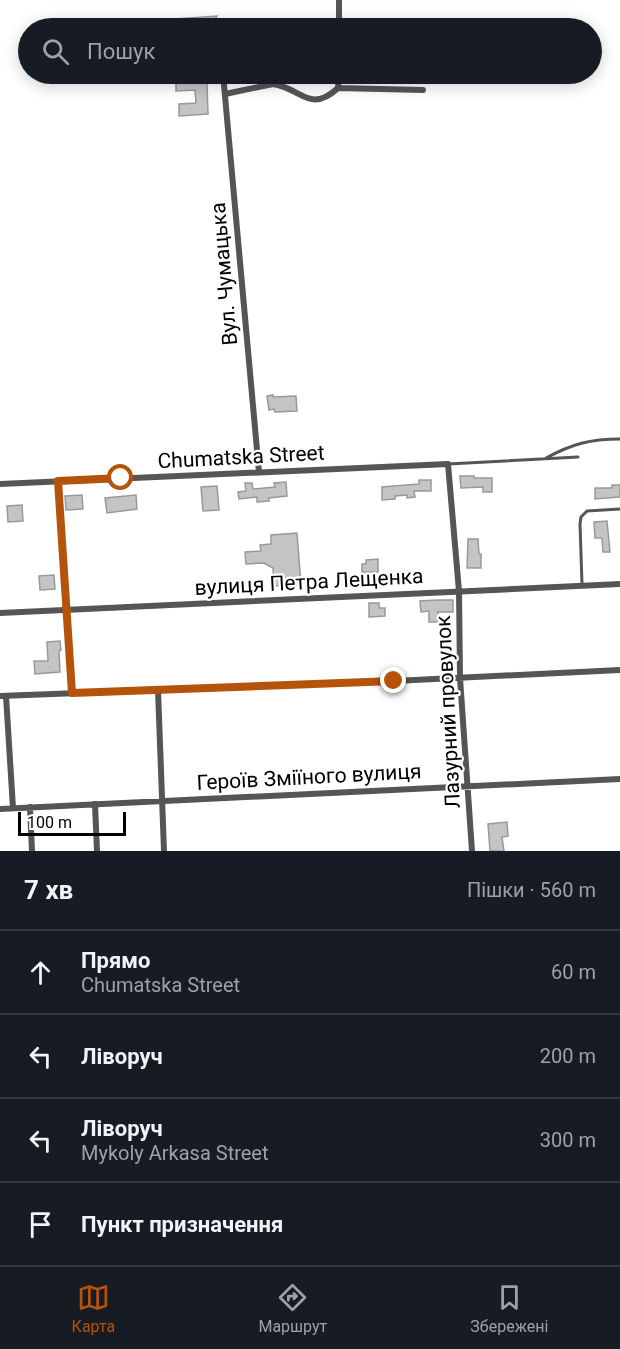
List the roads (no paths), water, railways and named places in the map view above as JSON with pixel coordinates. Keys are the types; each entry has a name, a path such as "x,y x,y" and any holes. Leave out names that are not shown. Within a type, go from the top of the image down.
{"street":[{"path":"339,0 339,18"},
{"name":"Вул. Чумацька","path":"224,84 259,472"},
{"path":"225,94 273,84 312,99 329,97 338,88 338,84"},
{"path":"338,88 423,90"},
{"name":"Chumatska Street","path":"0,484 448,464"},
{"name":"Лазурний провулок","path":"448,464 459,591 459,678 472,851"},
{"name":"вулиця Петра Лещенка","path":"0,613 620,584"},
{"path":"13,808 3,696 620,670"},
{"path":"158,690 164,851"},
{"name":"Героїв Зміїного вулиця","path":"0,809 620,779"},
{"path":"95,804 98,851"},
{"path":"30,807 32,851"}],"lane":[{"path":"544,459 562,449 583,442 620,439"},
{"path":"448,464 578,457"},
{"path":"58,481 72,693"},
{"path":"582,586 581,517 587,511 620,509"}]}
